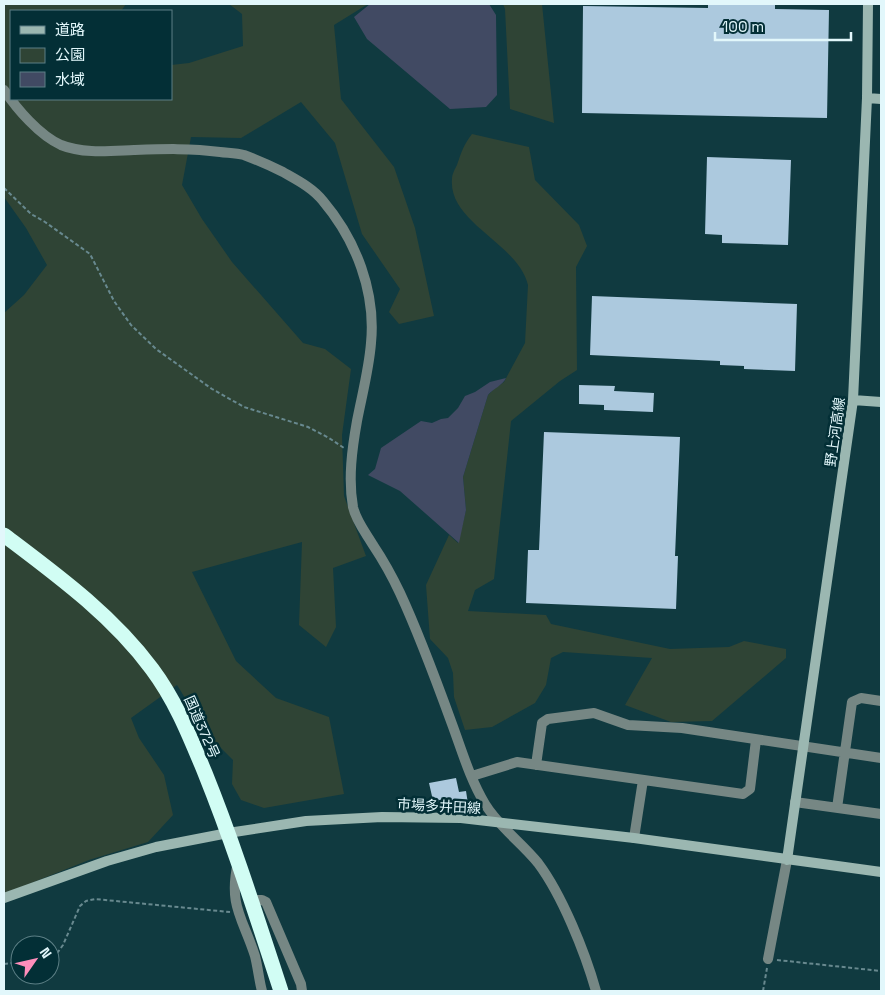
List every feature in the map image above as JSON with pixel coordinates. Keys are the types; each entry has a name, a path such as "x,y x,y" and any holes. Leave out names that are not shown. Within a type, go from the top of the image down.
{"highway":[{"name":"国道372号","path":"4,535 72,587 134,646 153,670 170,697 188,732 228,833 281,991"}],"main road":[{"name":"野上河高線","path":"786,860 854,400 867,98 868,4"},
{"path":"867,98 881,98"},
{"path":"854,400 881,402"},
{"name":"市場多井田線","path":"4,898 107,861 156,847 306,821 363,818 461,818 634,838 881,872"}],"street":[{"path":"11,100 30,122 53,141 80,150 198,149 242,154 294,178 312,190 323,201 351,242 368,287 372,308 371,342 352,454 353,508 358,522 387,566 399,589 472,776 484,802 498,823 538,863 554,888 581,949 596,991"},
{"path":"837,808 852,702 860,698 881,700"},
{"path":"536,765 542,723 548,719 594,713 628,725 682,728 881,758"},
{"path":"472,776 517,762 743,794 750,788 756,740"},
{"path":"634,838 643,780"},
{"path":"795,802 881,814"},
{"path":"768,959 786,860"},
{"path":"238,862 234,883 238,913 255,956 262,991"},
{"path":"251,900 266,902 302,984 302,991"}],"path":[{"path":"4,188 31,214 90,254 114,301 131,325 156,349 212,389 244,407 308,427 329,438 352,454"},
{"path":"60,949 80,906 86,901 95,899 238,913"},
{"path":"763,991 768,959 881,971"}],"green space":[{"path":"4,4 126,4 122,10 10,10 10,100 172,100 172,65 189,63 243,46 242,14 229,4 368,4 334,25 341,99 394,167 415,228 434,316 399,324 389,312 400,289 362,234 335,143 301,102 241,138 191,137 182,185 202,219 232,262 303,343 325,349 351,369 342,435 344,496 366,556 333,568 336,627 326,647 299,625 302,542 192,572 236,661 276,698 329,717 344,794 264,808 241,800 232,784 233,760 208,735 177,685 131,718 139,738 164,775 173,815 148,842 89,860 4,894 4,313 24,295 47,265 26,228 4,197"},
{"path":"503,4 542,4 554,123 510,109 505,9"},
{"path":"472,134 529,147 535,180 579,225 587,246 576,267 577,370 560,381 511,421 494,579 475,590 468,611 546,615 551,624 670,649 729,647 744,641 786,649 786,658 712,721 671,722 625,705 652,658 563,652 551,658 546,685 535,703 492,727 465,730 454,697 453,673 448,658 430,639 426,585 449,535 458,543 466,510 463,477 488,395 504,382 525,343 528,285 522,270 499,245 472,221 461,208 454,194 453,173 463,149"}],"water":[{"path":"370,4 489,4 496,15 497,95 486,107 450,109 367,39 354,17"},
{"path":"506,378 503,383 488,395 463,477 466,510 459,543 400,491 368,475 375,469 381,448 421,421 432,423 448,418 458,408 465,396 490,382"}],"building":[{"path":"708,4 775,4 775,9 829,10 827,118 582,113 583,6 708,8"},
{"path":"707,157 791,160 788,245 722,243 722,235 705,234"},
{"path":"592,296 797,304 795,371 744,369 744,366 720,365 720,361 590,355"},
{"path":"579,385 615,386 614,391 654,393 653,412 604,410 604,405 579,404"},
{"path":"544,432 680,437 675,556 678,556 676,609 526,603 528,550 539,550"},
{"path":"456,778 459,792 466,791 468,804 455,807 454,800 434,805 429,783"}]}
